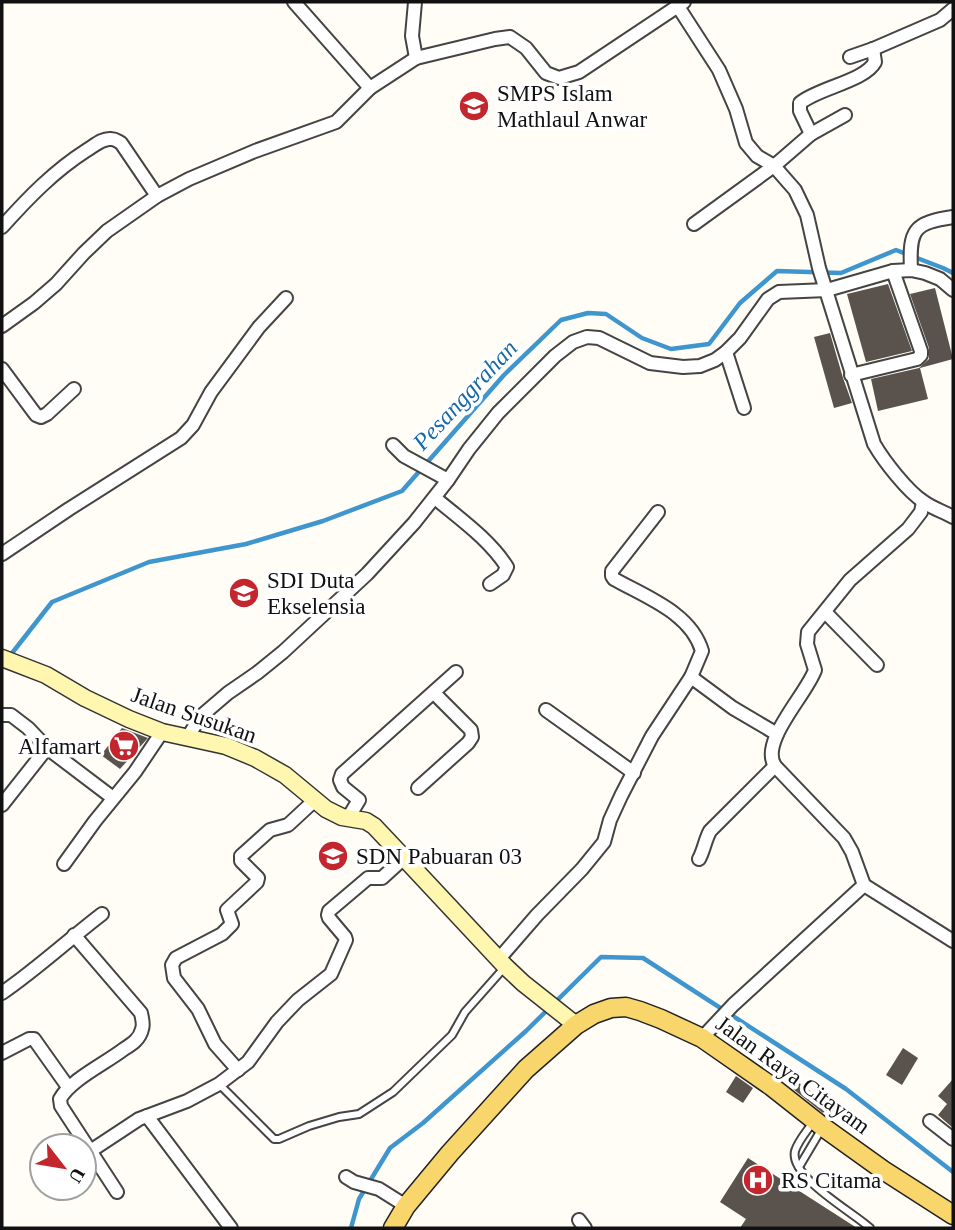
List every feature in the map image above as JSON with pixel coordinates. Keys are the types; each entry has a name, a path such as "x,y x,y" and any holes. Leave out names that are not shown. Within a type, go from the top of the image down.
{"main road":[{"name":"Jalan Raya Citayam","path":"393,1228 406,1206 450,1153 570,1019 611,1008 626,1007 702,1038 883,1170 953,1215"}],"street":[{"path":"294,2 370,88"},
{"path":"415,2 412,36 416,58"},
{"path":"2,326 56,284 107,231 157,196 254,151 336,122 370,88 416,58 510,37 526,48 546,73 559,78 579,72 680,3 719,70 736,109 746,143 757,156 774,166 795,190 807,215 819,268 874,444 911,491 923,502 953,517"},
{"path":"850,57 940,20 953,9"},
{"path":"811,134 800,111 800,103 809,96 868,71 875,62 873,49"},
{"path":"694,225 774,166 811,134 845,115"},
{"path":"2,227 41,185 74,159 108,139 121,143 157,196"},
{"path":"910,265 912,239 918,227 931,220 953,217"},
{"path":"188,737 200,718 228,693 283,652 367,574 435,498 443,477 498,413 555,356 573,342 587,337 599,338 650,363 701,366 726,352 740,338 768,299 779,292 826,287 910,265 940,279 953,290"},
{"path":"851,375 917,359 921,355 893,271"},
{"path":"2,554 181,438 193,425 211,392 259,327 286,298"},
{"path":"726,352 744,408"},
{"path":"2,369 36,415 41,417 75,389"},
{"path":"393,445 404,456 443,477"},
{"path":"435,498 480,535 507,567 506,571 490,584"},
{"path":"923,502 921,512 908,529 850,580 808,632 807,644 815,670 777,734 771,747 770,759 844,838 864,885 953,941"},
{"path":"502,963 537,915 604,842 610,820 652,736 691,677 702,650 694,632 680,617 612,576 612,571 658,512"},
{"path":"825,612 877,665"},
{"name":"Jalan Susukan","path":"2,658 46,675 129,719 162,732 226,746 255,758 285,775 326,809 374,826 502,963 570,1019"},
{"path":"348,818 359,800 343,787 340,780 342,774 456,672"},
{"path":"691,677 733,708 777,734"},
{"path":"418,788 472,737 471,730 434,693"},
{"path":"546,710 634,773"},
{"path":"2,715 11,715 29,728 47,748 113,798"},
{"path":"64,864 135,772 162,732"},
{"path":"2,805 47,748"},
{"path":"699,859 710,831 775,766"},
{"path":"239,1070 215,1044 198,1009 174,978 172,965 176,958 222,934 231,926 227,910 258,878 242,861 241,856 270,830 288,825 315,800"},
{"path":"98,1146 139,1119 187,1101 219,1084 248,1062 277,1022 298,1000 331,974 346,940 329,918 329,911 368,878 382,878 404,858"},
{"path":"702,1038 733,1005 864,885"},
{"path":"2,993 32,972 102,914"},
{"path":"74,935 141,1013 144,1026 136,1040 68,1087 60,1099 61,1107 77,1132"},
{"path":"2,1053 21,1042 34,1039 68,1087"},
{"path":"147,1116 230,1228"},
{"path":"930,1121 953,1139"},
{"path":"98,1165 117,1192"},
{"path":"350,1180 379,1189 406,1206"}],"lane":[{"path":"219,1084 272,1137 279,1139 328,1120 359,1114 393,1092 452,1035 465,1012 502,963"},
{"path":"799,1167 818,1123"},
{"path":"818,1123 795,1151 795,1161 810,1182 870,1228"}],"building":[{"path":"888,284 912,351 866,362 847,294"},
{"path":"935,288 953,359 920,368 928,399 878,411 871,379 919,368 929,359 929,348 910,294"},
{"path":"830,333 852,403 834,408 814,337"},
{"name":"Alfamart","path":"122,728 148,738 120,769 101,755"},
{"path":"903,1048 918,1058 902,1085 886,1075"},
{"path":"736,1076 753,1088 743,1103 726,1092"},
{"path":"953,1079 953,1128 938,1115 947,1104 938,1096"},
{"path":"798,1082 829,1105 823,1113 793,1089"},
{"name":"RS Citama","path":"748,1158 857,1228 740,1228 746,1219 720,1202"}],"waterway":[{"name":"Pesanggrahan","path":"9,657 52,602 149,562 246,544 323,521 402,491 504,375 561,320 588,313 606,314 642,338 671,349 709,344 740,303 777,271 841,273 896,250 953,273"},
{"path":"351,1228 359,1199 390,1148 423,1123 526,1031 601,957 643,958 846,1089 953,1172"}],"place":[{"name":"SMPS Islam Mathlaul Anwar","path":"474,106"},
{"name":"SDI Duta Ekselensia","path":"244,593"},
{"name":"Alfamart","path":"124,746"},
{"name":"SDN Pabuaran 03","path":"333,856"},
{"name":"RS Citama","path":"758,1180"}]}
